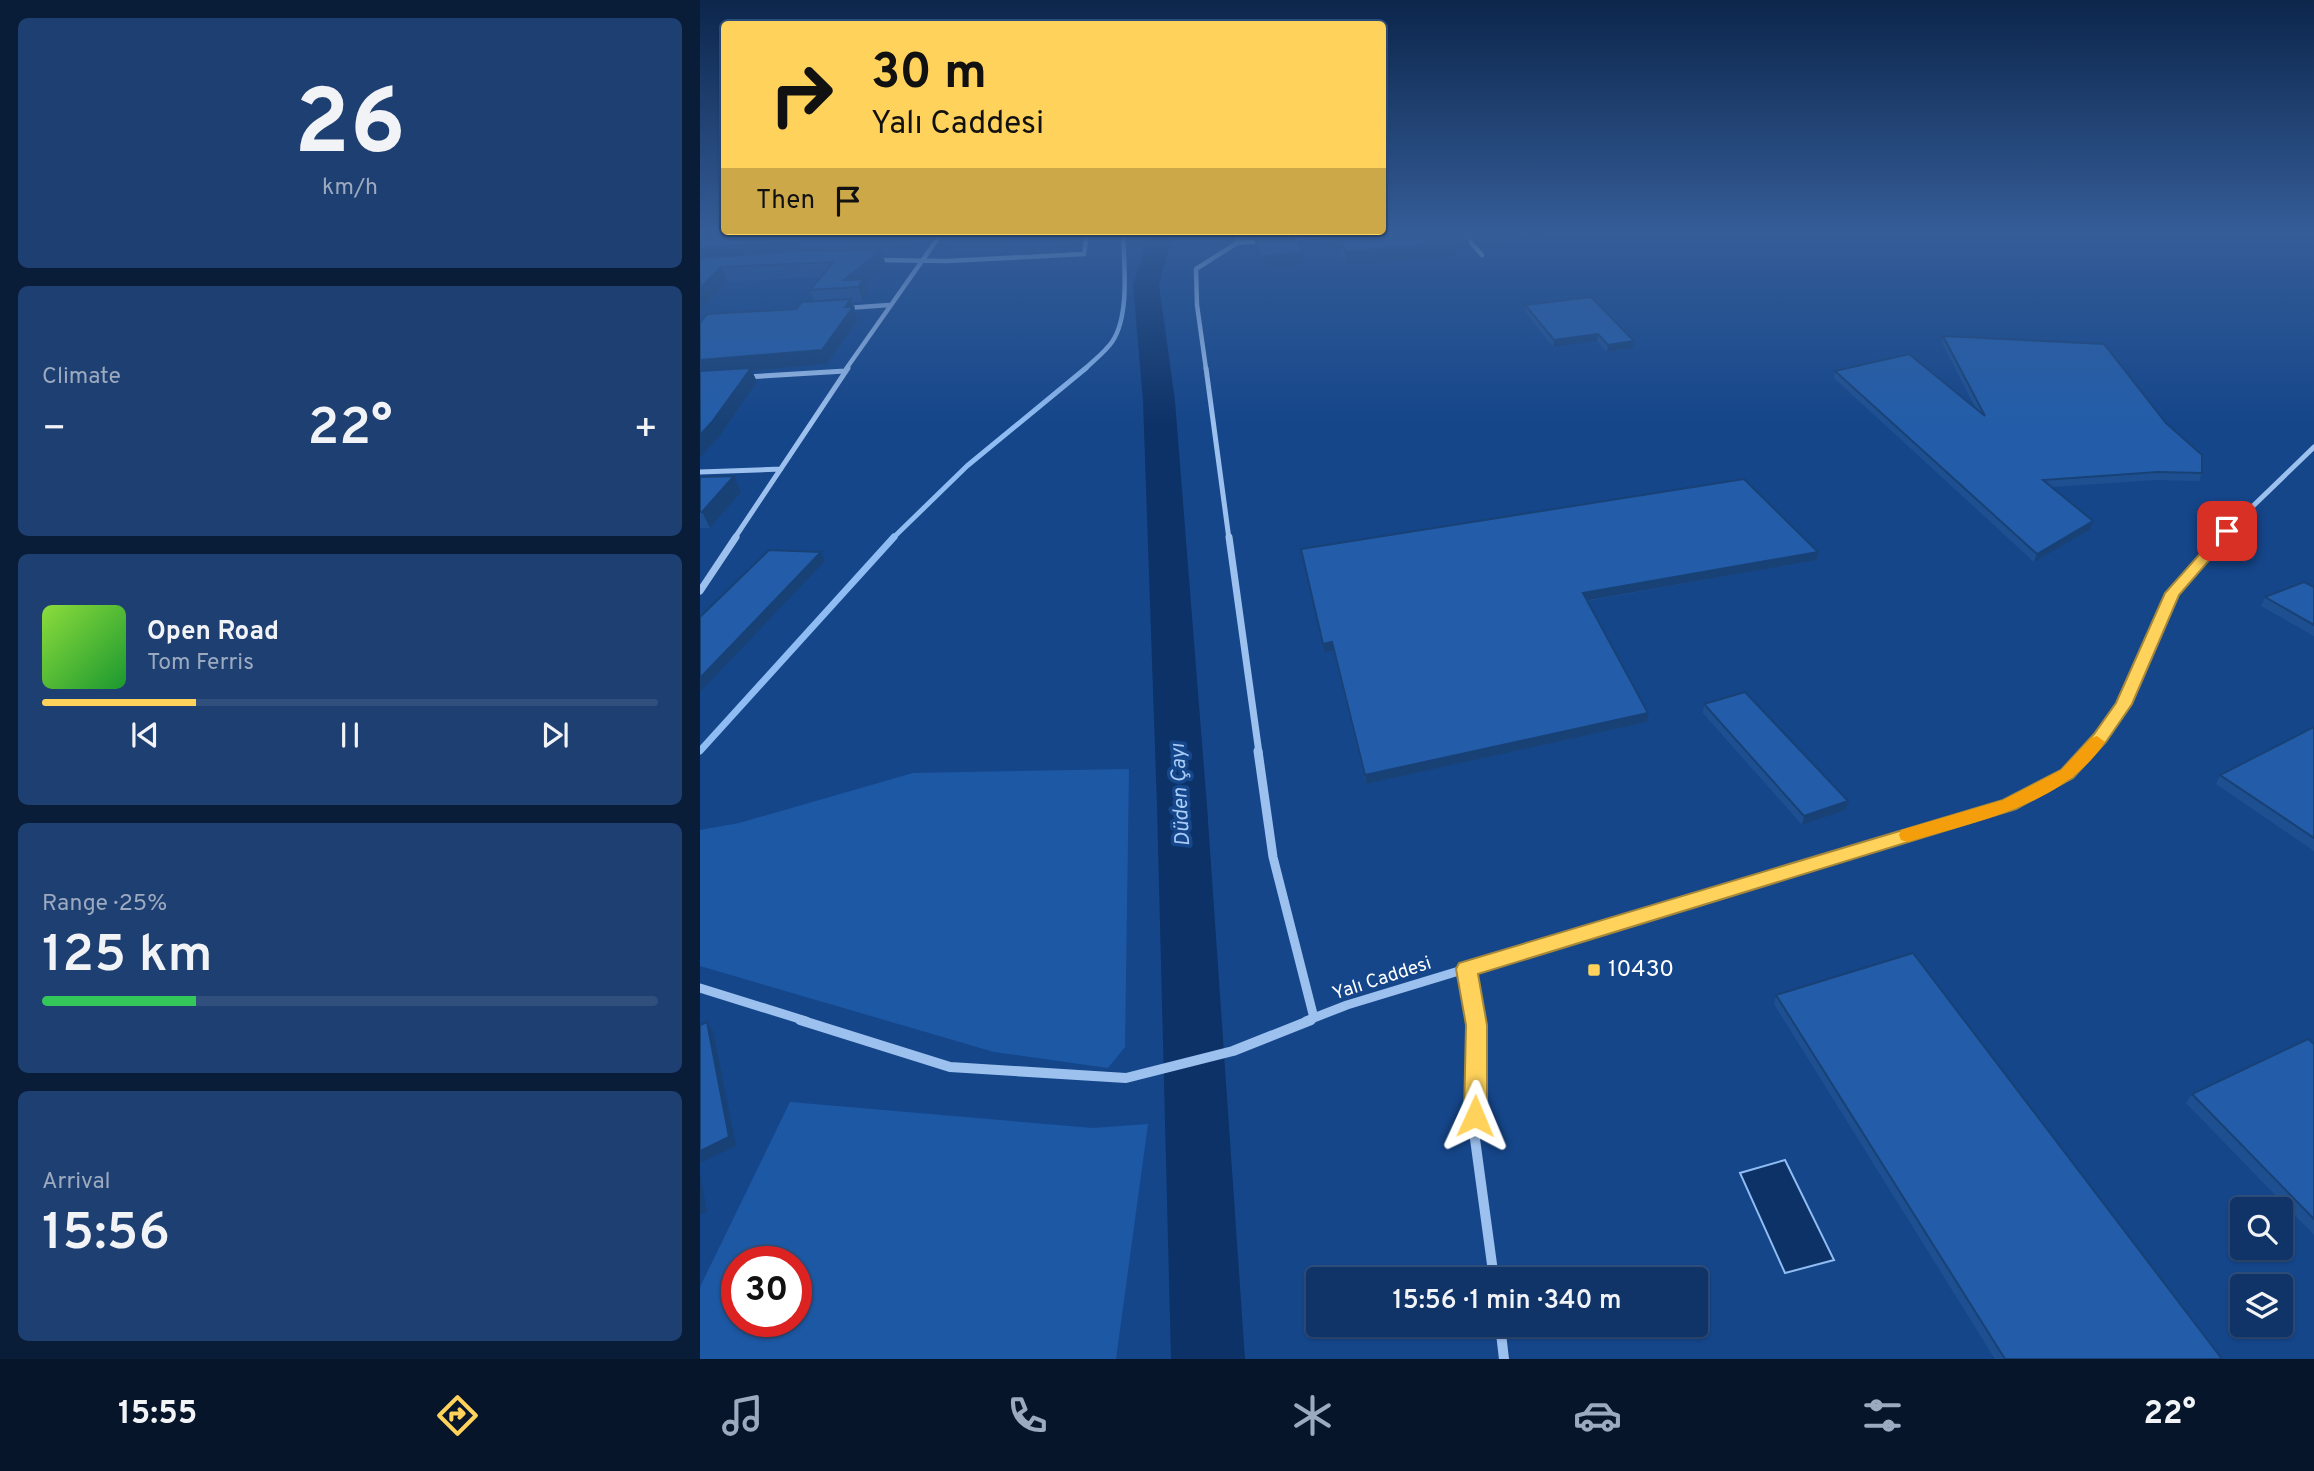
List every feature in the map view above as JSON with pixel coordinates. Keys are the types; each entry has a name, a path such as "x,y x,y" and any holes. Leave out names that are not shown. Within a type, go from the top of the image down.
{"street":[{"path":"700,591 845,370 896,297"},
{"path":"1198,297 1273,857 1314,1018"},
{"path":"835,309 890,305"},
{"path":"740,377 845,370"},
{"name":"Yalı Caddesi","path":"700,988 950,1068 1126,1077 1233,1051 1347,1005 2009,804 2067,774 2100,738 2124,704 2173,593 2210,548 2314,447"},
{"path":"700,472 781,469"},
{"path":"1466,969 1476,1025 1475,1139 1492,1267"},
{"path":"1501,1337 1504,1359"}],"shaded area":[{"path":"1129,769 1125,1047 1108,1068 994,1052 700,966 700,830 739,823 913,773"},
{"path":"790,1102 1093,1128 1148,1124 1116,1359 700,1359 700,1287"},
{"path":"1785,1160 1834,1260 1785,1273 1740,1173"}],"building":[{"path":"1591,297 1634,341 1608,345 1598,334 1554,340 1525,305"},
{"path":"851,299 845,307 853,307 822,350 700,360 700,323 707,314 796,309 802,302"},
{"path":"1943,336 2104,344 2166,423 2202,455 2202,473 2158,472 2043,480 2093,521 2037,554 1835,371 1909,354 1985,416"},
{"path":"751,368 712,422 700,435 700,371"},
{"path":"734,476 702,512 700,512 700,477"},
{"path":"1744,479 1818,552 1583,593 1648,713 1365,775 1332,642 1323,644 1301,549"},
{"path":"769,550 821,552 700,678 700,617"},
{"path":"2304,582 2314,587 2314,625 2265,597"},
{"path":"1745,692 1848,801 1804,816 1704,704"},
{"path":"2314,727 2314,838 2220,775"},
{"path":"1913,953 2222,1359 2005,1359 1776,995"},
{"path":"707,1022 729,1137 700,1151 700,1025"},
{"path":"2308,1039 2314,1044 2314,1219 2293,1197 2192,1094"}],"waterway":[{"path":"1085,369 1112,342 1118,331 1124,297"},
{"name":"Düden Çayı","path":"1147,297 1159,401 1182,806 1208,1359"},
{"path":"894,537 967,466 1086,368"},
{"path":"700,751 894,537"}],"slow traffic":[{"path":"1908,835 2009,804 2067,774 2097,742"}],"place":[{"name":"10430","path":"1594,970"}],"route":[{"path":"1475,1116 1476,1025 1466,969 2009,804 2067,774 2100,738 2124,704 2173,593 2227,531"}]}
